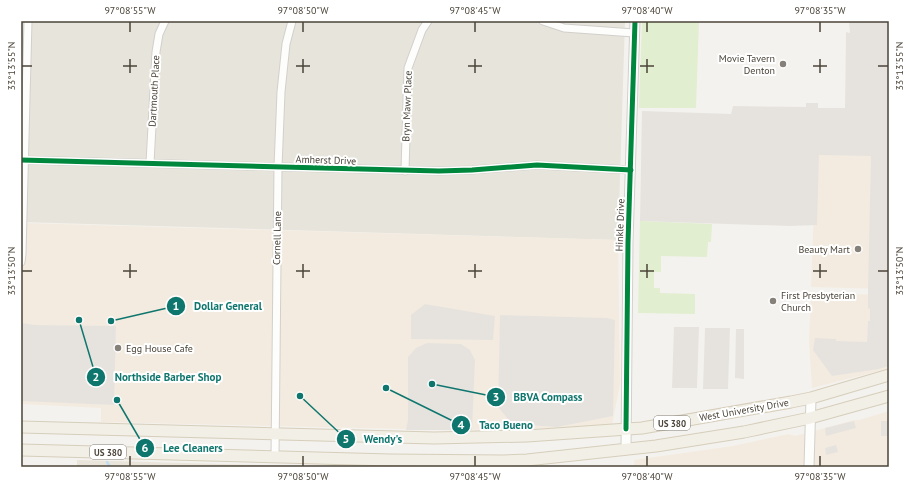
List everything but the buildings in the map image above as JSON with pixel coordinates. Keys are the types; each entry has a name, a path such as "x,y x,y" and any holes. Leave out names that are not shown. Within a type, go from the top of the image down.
{"main road":[{"name":"West University Drive","path":"21,427 434,438 527,436 657,426 811,398 889,375"},
{"name":"West University Drive","path":"21,450 390,460 527,460 656,446 739,432 810,418 889,396"}],"street":[{"path":"21,262 28,21"},
{"name":"Dartmouth Place","path":"150,163 156,52 159,34 165,21"},
{"name":"Cornell Lane","path":"275,457 278,167 281,92 286,44 292,21"},
{"name":"Bryn Mawr Place","path":"405,171 408,68 422,30 428,21"},
{"path":"543,21 564,28 634,33"},
{"name":"Hinkle Drive","path":"626,449 628,242 634,21"},
{"name":"Amherst Drive","path":"23,160 405,171 466,170 537,165 631,170"},
{"path":"809,467 811,398"}],"shaded area":[{"path":"21,21 625,21 618,240 21,222"},
{"path":"849,21 889,21 889,366 879,369 832,376 813,350 815,338 836,339 836,341 867,342 868,321 870,321 870,309 868,308 868,288 871,156 819,155 817,225 790,226 640,221 642,111 731,114 733,106 806,107 806,103 818,103 818,108 845,108 846,32 850,33"},
{"path":"882,128 884,289 811,287 816,153"},
{"path":"23,223 618,240 620,384 612,425 528,429 447,430 101,422 101,408 21,404 21,262"},
{"path":"811,292 880,295 880,329 887,369 812,388 809,343"},
{"path":"425,304 495,316 493,340 411,339 411,315"},
{"path":"500,315 607,318 615,320 613,416 557,427 512,424 498,407"},
{"path":"21,323 35,325 116,326 114,405 21,401"},
{"path":"674,327 699,327 697,388 672,388"},
{"path":"705,328 730,328 728,389 703,389"},
{"path":"736,329 744,329 744,379 735,378"},
{"path":"427,343 461,344 470,350 475,360 472,430 406,430 408,419 408,357 416,348"},
{"path":"889,411 889,467 634,467 634,460 733,446 788,434 795,436"},
{"path":"854,421 856,428 826,436 825,428"},
{"path":"881,421 889,421 889,436 881,436"},
{"path":"836,445 838,452 826,455 825,448"},
{"path":"77,460 327,467 77,467"}],"green space":[{"path":"642,21 699,21 696,108 639,108"},
{"path":"640,221 712,224 711,242 708,242 707,257 661,256 661,272 654,272 654,288 660,288 660,293 695,294 695,314 638,313"}],"waterway":[{"path":"107,462 110,467"}],"cycle path":[{"path":"626,429 628,242 635,21"},
{"path":"21,160 439,171 537,165 631,170"}],"place":[{"name":"Movie Tavern Denton","path":"783,64"},
{"name":"Beauty Mart","path":"858,249"},
{"name":"First Presbyterian Church","path":"773,301"},
{"name":"Northside Barber Shop","path":"79,320"},
{"name":"Dollar General","path":"111,321"},
{"name":"Egg House Cafe","path":"118,348"},
{"name":"BBVA Compass","path":"432,384"},
{"name":"Taco Bueno","path":"386,388"},
{"name":"Wendy's","path":"300,396"},
{"name":"Lee Cleaners","path":"117,400"}]}
